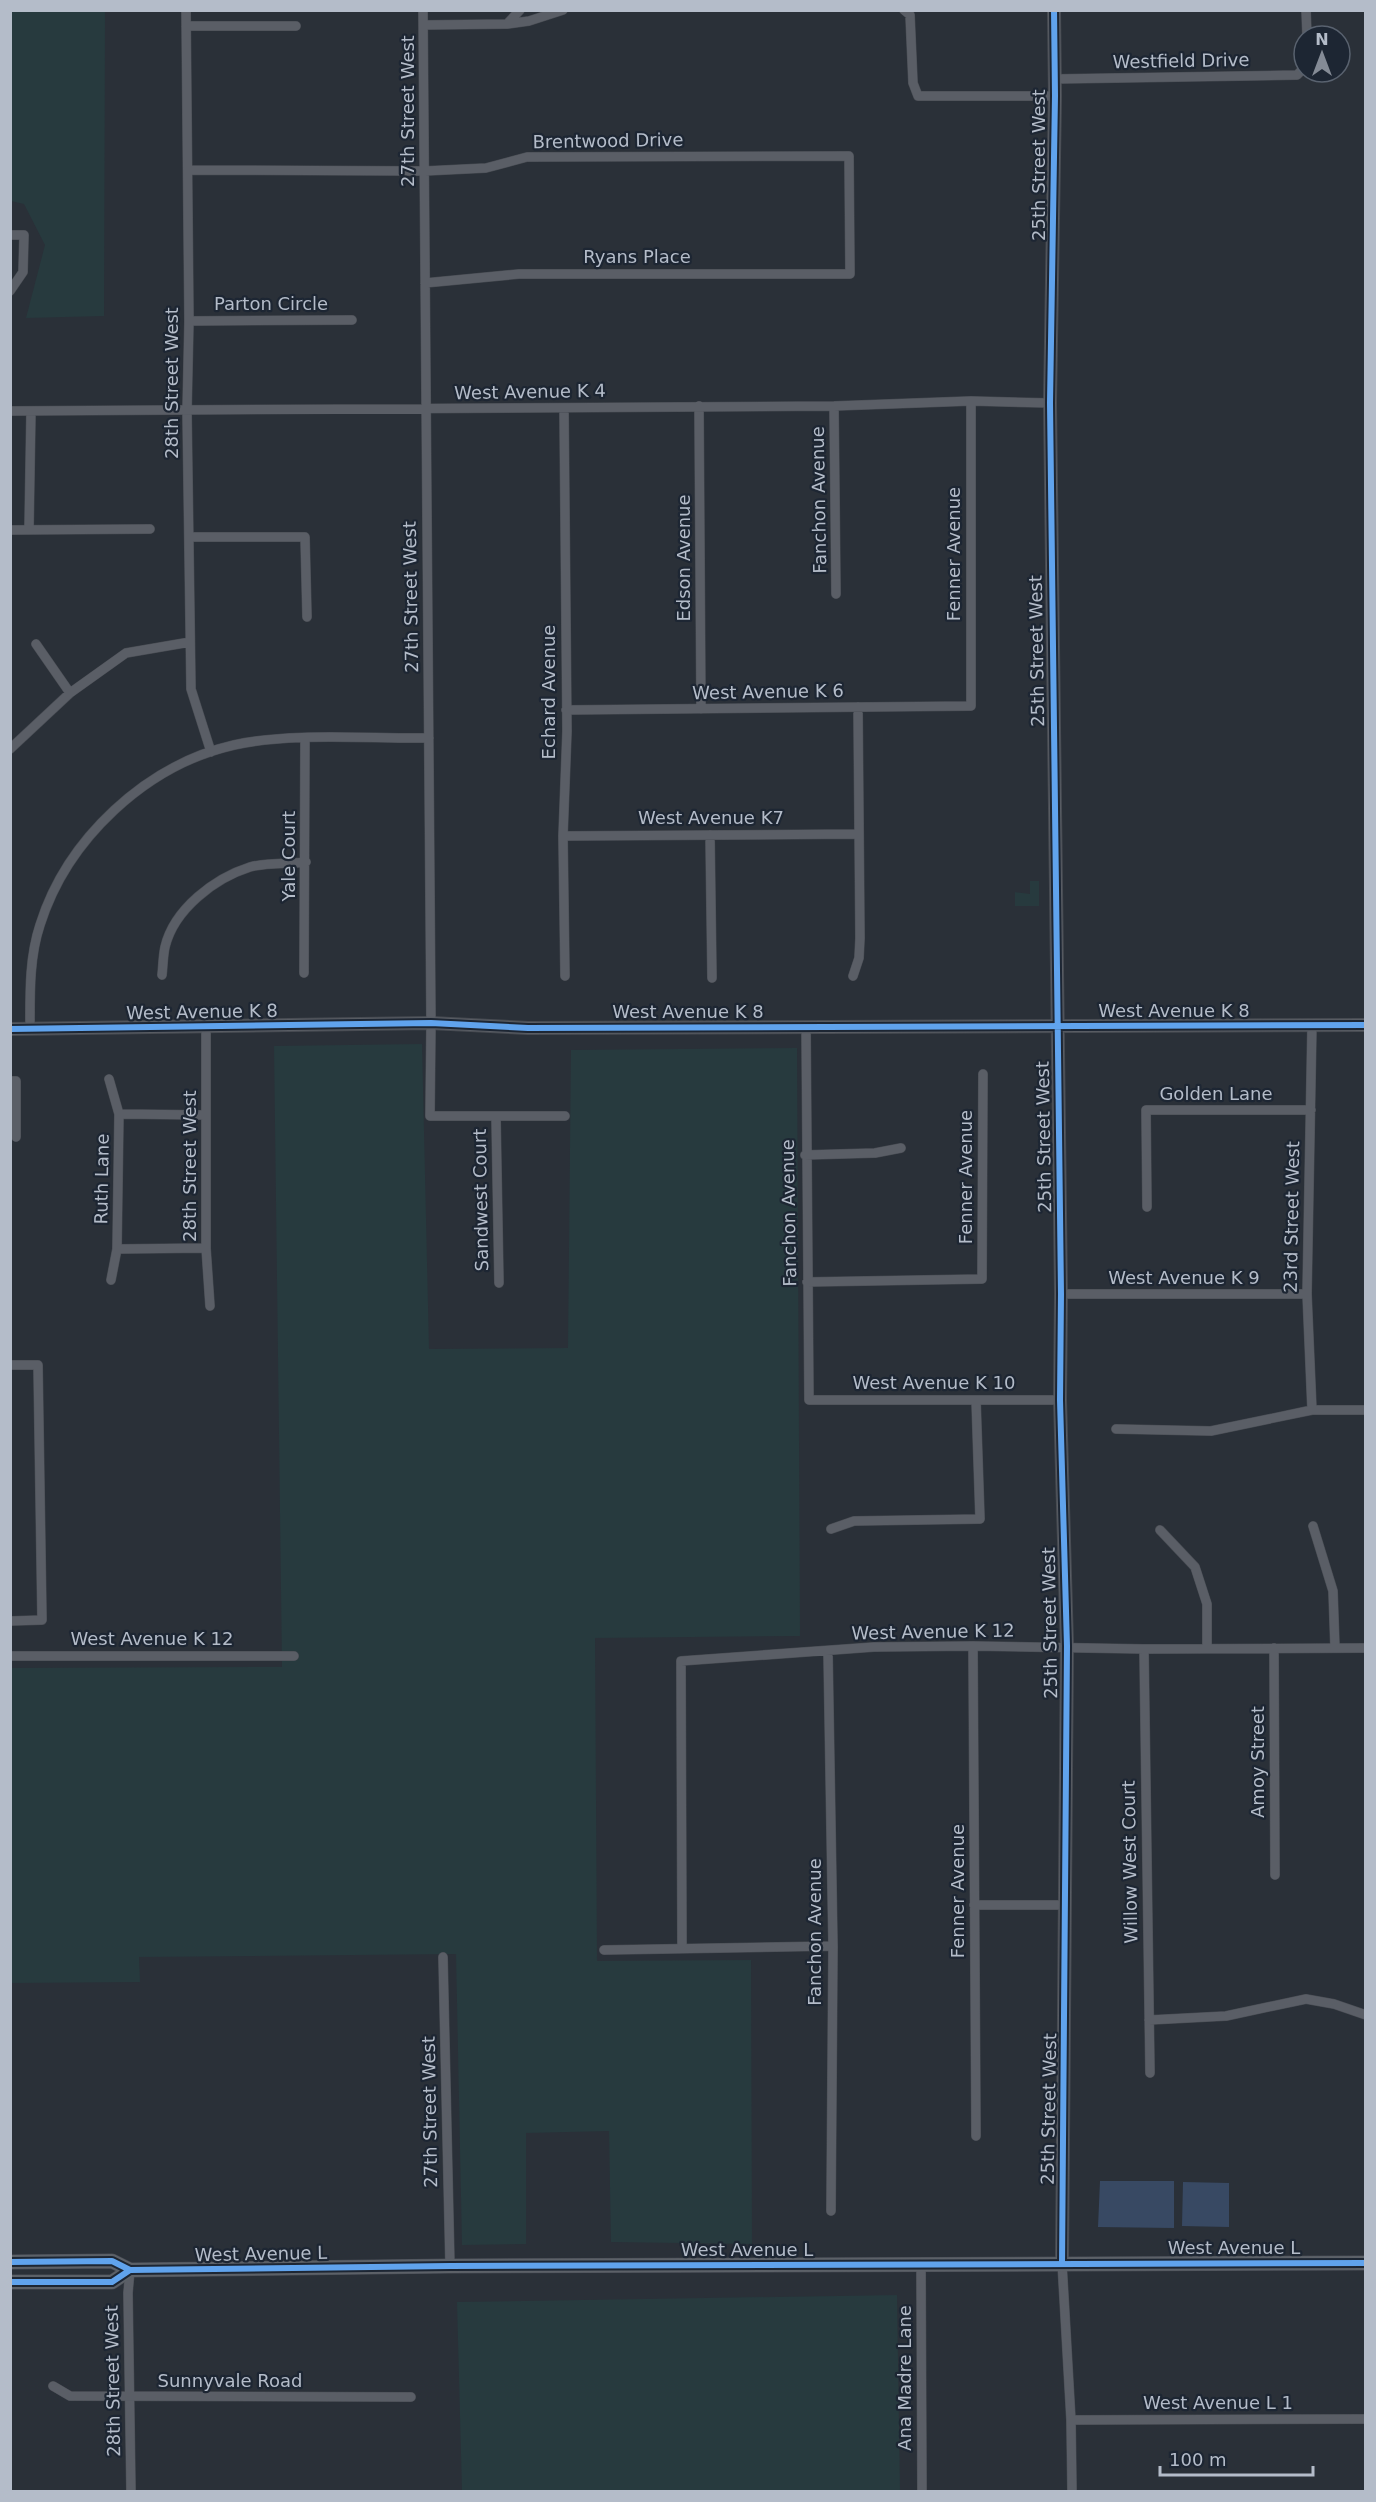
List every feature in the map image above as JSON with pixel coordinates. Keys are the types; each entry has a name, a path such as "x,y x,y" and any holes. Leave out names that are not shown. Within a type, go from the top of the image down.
{"main road":[{"name":"West Avenue L","path":"10,2262 112,2261 130,2270 450,2266 1365,2264"},
{"name":"West Avenue L","path":"10,2282 112,2282 130,2270"}],"street":[{"name":"28th Street West","path":"186,10 189,170 187,411 190,642 192,689 212,752"},
{"name":"27th Street West","path":"423,10 430,1116 496,1118"},
{"path":"507,24 520,10"},
{"path":"423,25 507,24 529,21 563,10"},
{"path":"904,10 910,15 913,83 918,96 1055,96"},
{"name":"25th Street West","path":"1054,10 1055,96 1050,403 1061,1294 1060,1400 1067,1646 1062,2264 1071,2420 1072,2492"},
{"path":"186,26 296,26"},
{"name":"Westfield Drive","path":"1054,79 1292,75"},
{"name":"Brentwood Drive","path":"189,170 425,171 486,168 527,157 849,156 850,273"},
{"path":"10,235 24,234 24,273 10,291"},
{"name":"Ryans Place","path":"425,283 519,273 850,273"},
{"name":"Parton Circle","path":"189,321 352,320"},
{"name":"West Avenue K 4","path":"10,411 834,406 971,401 1050,403"},
{"name":"Fenner Avenue","path":"971,401 971,706"},
{"name":"Edson Avenue","path":"699,406 701,709"},
{"name":"Fanchon Avenue","path":"834,406 836,594"},
{"name":"Echard Avenue","path":"564,408 565,976"},
{"path":"28,530 31,411"},
{"path":"10,530 150,529"},
{"path":"189,537 305,537 307,617"},
{"path":"10,749 70,693 126,653 190,642"},
{"path":"36,644 70,693"},
{"name":"West Avenue K 6","path":"566,710 971,706"},
{"path":"853,976 859,958 860,938 858,707"},
{"path":"30,1029 31,974 39,926 66,867 103,822 140,788 183,763 212,752 246,744 305,739 429,738"},
{"name":"Yale Court","path":"304,973 305,739"},
{"name":"West Avenue K7","path":"563,836 859,834"},
{"path":"710,835 712,978"},
{"path":"162,975 165,946 176,922 195,899 222,880 252,866 306,862"},
{"name":"West Avenue K 8","path":"10,1029 431,1023 528,1028 806,1026 1057,1028 1365,1025"},
{"name":"23rd Street West","path":"1312,1025 1307,1294 1312,1410"},
{"name":"Fanchon Avenue","path":"806,1026 805,1155 809,1400"},
{"name":"28th Street West","path":"206,1027 206,1248 210,1305"},
{"name":"Fenner Avenue","path":"807,1282 982,1280 983,1074"},
{"name":"Ruth Lane","path":"109,1079 119,1114 117,1249 111,1280"},
{"path":"10,1081 16,1081 16,1137"},
{"name":"Golden Lane","path":"1147,1207 1146,1110 1311,1110"},
{"path":"119,1114 206,1115"},
{"path":"496,1118 564,1116"},
{"name":"Sandwest Court","path":"496,1118 499,1283"},
{"path":"805,1155 875,1153 901,1148"},
{"path":"117,1249 206,1248"},
{"name":"West Avenue K 9","path":"1061,1294 1307,1294"},
{"path":"10,1365 38,1365 42,1620 10,1621"},
{"name":"West Avenue K 10","path":"809,1400 1060,1400"},
{"path":"831,1529 854,1521 980,1519 976,1400"},
{"path":"1116,1429 1211,1431 1312,1410 1365,1410"},
{"path":"1313,1526 1333,1591 1335,1648"},
{"path":"1160,1530 1195,1567 1207,1604 1207,1648"},
{"name":"Fenner Avenue","path":"973,1646 975,2136"},
{"name":"West Avenue K 12","path":"682,1948 681,1661 874,1647 1365,1648"},
{"name":"Amoy Street","path":"1274,1648 1275,1875"},
{"name":"Willow West Court","path":"1144,1649 1150,2073"},
{"name":"Fanchon Avenue","path":"828,1652 833,1946 831,2211"},
{"name":"West Avenue K 12","path":"10,1656 294,1656"},
{"path":"974,1905 1066,1905"},
{"path":"604,1950 833,1946"},
{"name":"27th Street West","path":"443,1957 450,2266"},
{"path":"1149,2020 1226,2016 1306,1999 1334,2004 1363,2015 1365,2003"},
{"name":"Ana Madre Lane","path":"921,2264 922,2492"},
{"name":"28th Street West","path":"130,2270 128,2294 131,2492"},
{"name":"Sunnyvale Road","path":"53,2386 70,2396 130,2398 411,2397"},
{"name":"West Avenue L 1","path":"1071,2420 1365,2419"}],"green space":[{"path":"11,10 105,11 104,316 26,318 45,245 24,204 11,201"},
{"path":"1030,881 1039,881 1039,906 1015,906 1015,892 1030,894"},
{"path":"422,1044 429,1349 568,1348 571,1050 797,1048 800,1636 595,1638 597,1961 751,1960 752,2244 611,2242 609,2131 526,2133 526,2244 462,2245 456,1954 139,1957 140,1982 11,1983 10,1668 282,1667 274,1046"},
{"path":"897,2295 900,2491 462,2491 457,2302"}],"water":[{"path":"1100,2181 1174,2181 1174,2228 1098,2227"},
{"path":"1183,2182 1229,2183 1229,2227 1182,2226"}],"cycle path":[{"path":"1054,10 1055,96 1050,403 1061,1294 1060,1400 1067,1646 1062,2263"},
{"path":"10,1029 431,1023 528,1028 1366,1025"},
{"path":"10,2262 112,2261 130,2270 450,2266 1366,2263"},
{"path":"10,2282 112,2282 130,2270"}]}
